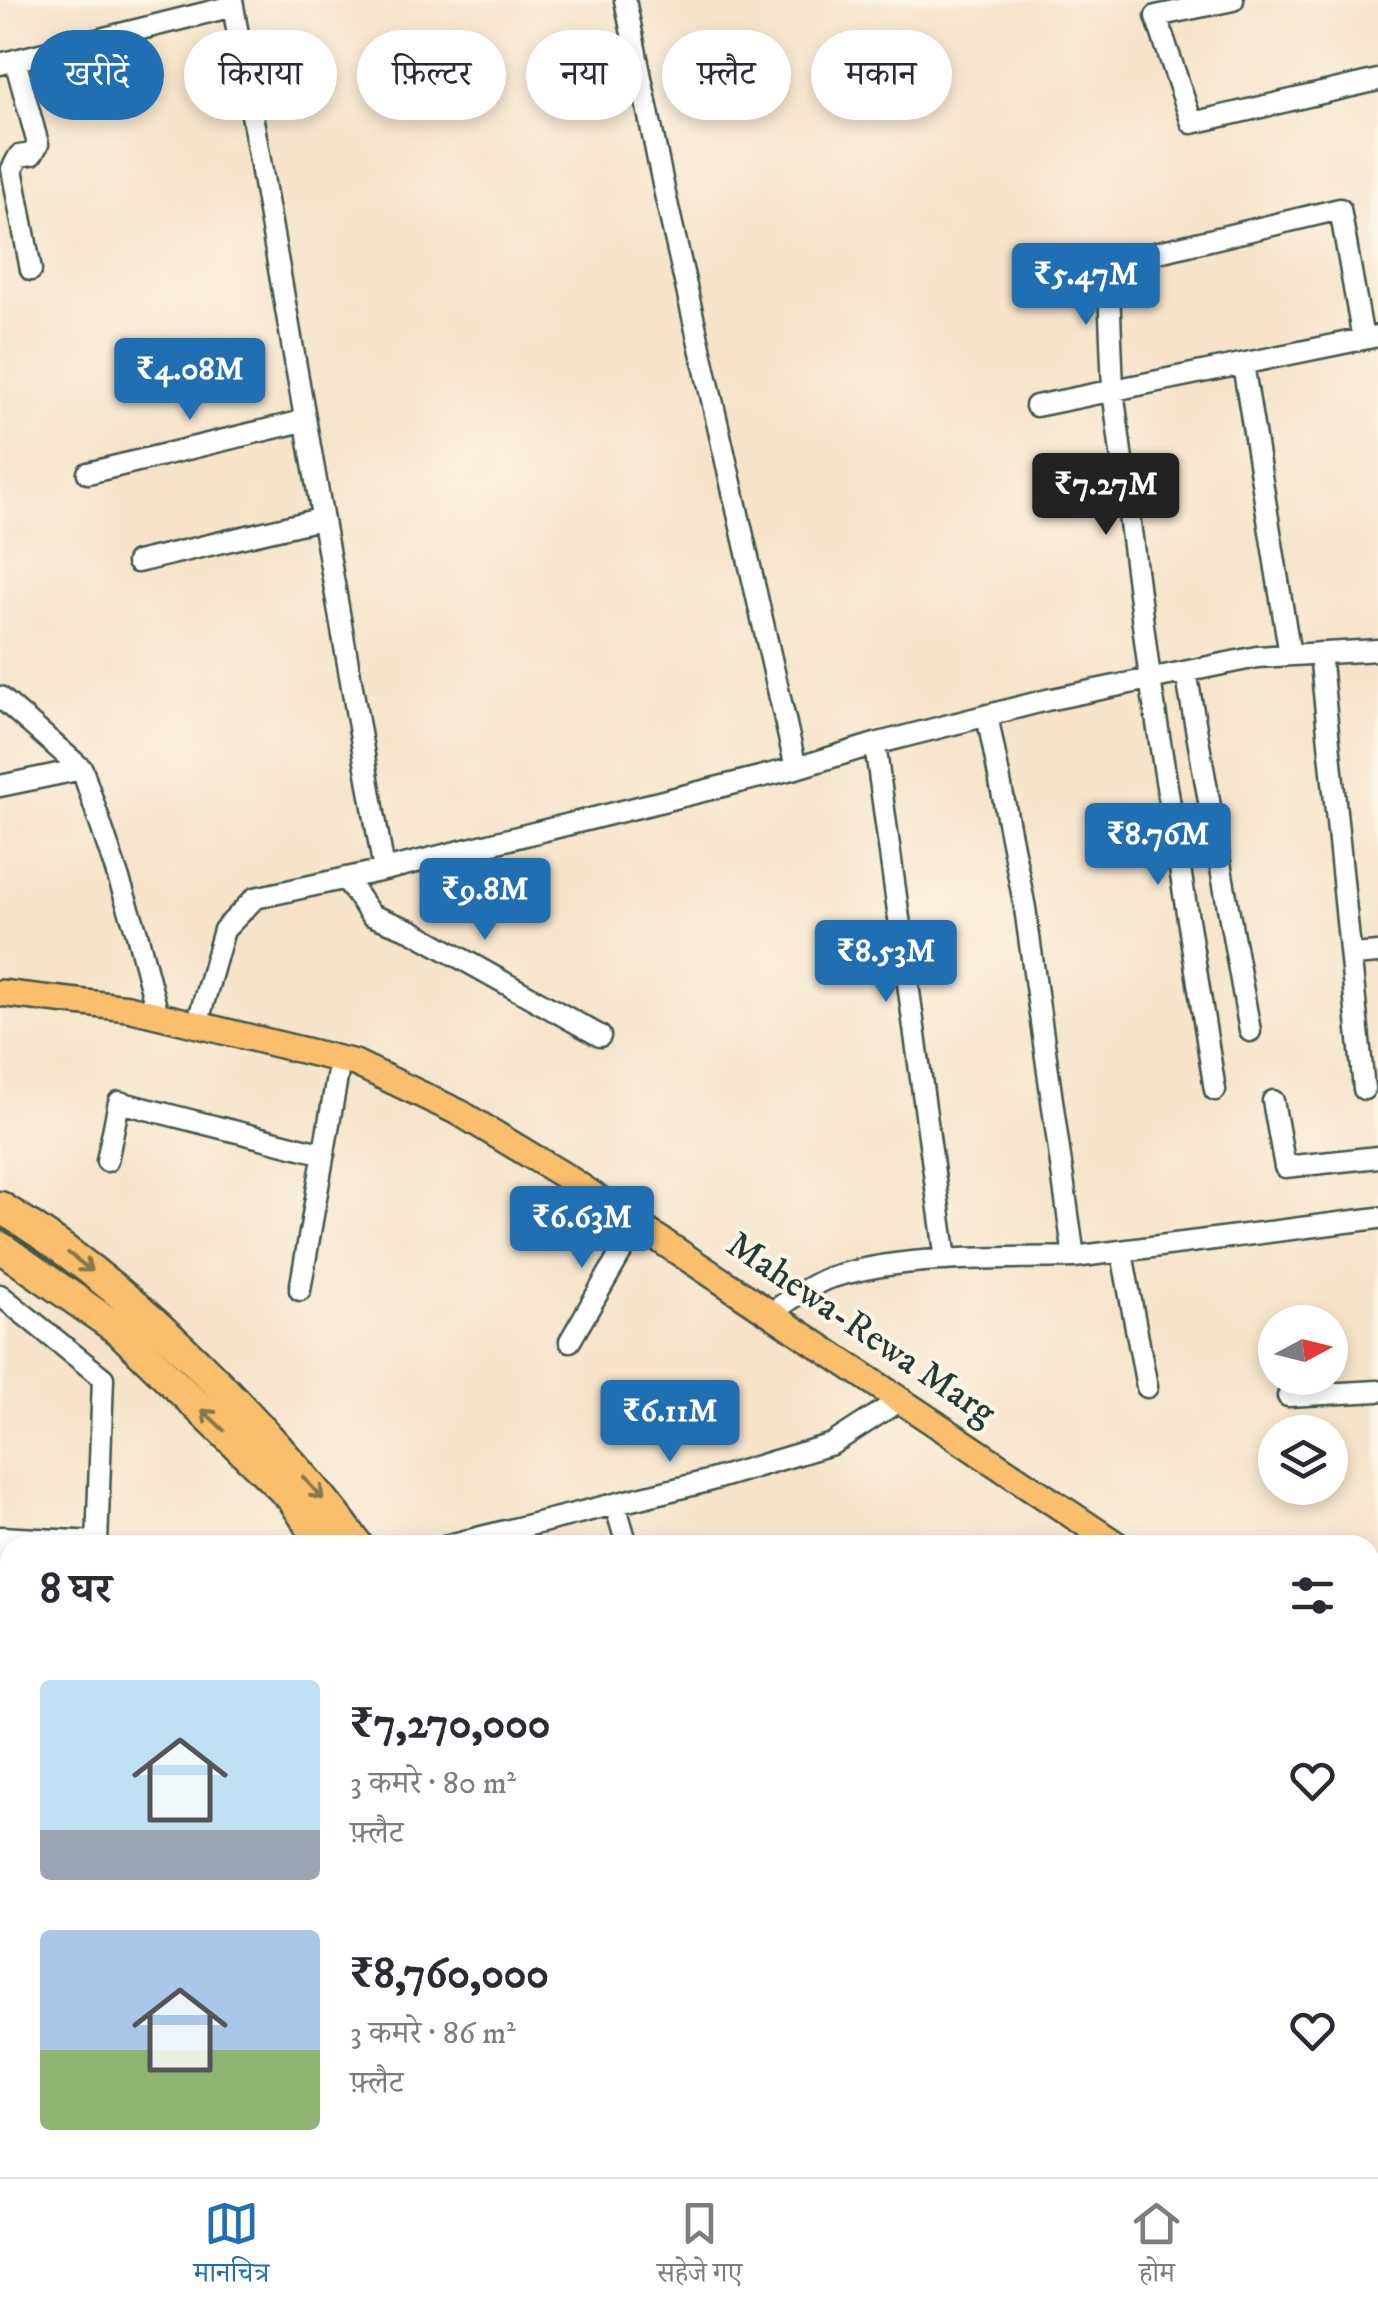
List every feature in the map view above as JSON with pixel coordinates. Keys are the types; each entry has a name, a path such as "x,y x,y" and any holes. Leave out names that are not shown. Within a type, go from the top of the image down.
{"highway":[{"path":"0,1207 45,1234 148,1316 242,1408 333,1510 350,1535"},
{"path":"0,1247 119,1330 292,1498 316,1535"}],"main road":[{"name":"Mahewa-Rewa Marg","path":"0,994 128,1008 355,1063 460,1113 637,1225 1102,1535"}],"street":[{"path":"624,0 796,768"},
{"path":"1233,0 1156,16 1192,122 1378,80"},
{"path":"31,270 12,169 19,156 32,154 38,144 8,62 232,3 384,870"},
{"path":"1036,406 1113,390 1243,364 1370,337 1340,209 1108,264 1113,390 1150,678 1215,1090"},
{"path":"1243,364 1290,655"},
{"path":"88,473 303,421"},
{"path":"137,562 320,519"},
{"path":"197,1025 224,930 255,898 384,870 1150,678 1257,658 1378,650"},
{"path":"1320,653 1364,1089"},
{"path":"1186,672 1250,1031"},
{"path":"0,697 82,769 136,930 158,1015"},
{"path":"988,716 1025,908 1074,1257"},
{"path":"875,744 946,1260"},
{"path":"0,786 82,769"},
{"path":"345,878 371,915 412,932 600,1036"},
{"path":"1353,955 1378,953"},
{"path":"300,1290 340,1060"},
{"path":"1274,1101 1286,1167 1378,1157"},
{"path":"108,1161 118,1102 324,1154"},
{"path":"770,1314 826,1279 878,1267 946,1260 1122,1253 1378,1218"},
{"path":"570,1341 637,1225"},
{"path":"1122,1253 1147,1387"},
{"path":"0,1295 103,1378 96,1535"},
{"path":"1288,1396 1378,1392"},
{"path":"489,1535 708,1482 832,1444 900,1400"},
{"path":"615,1504 625,1535"}]}
